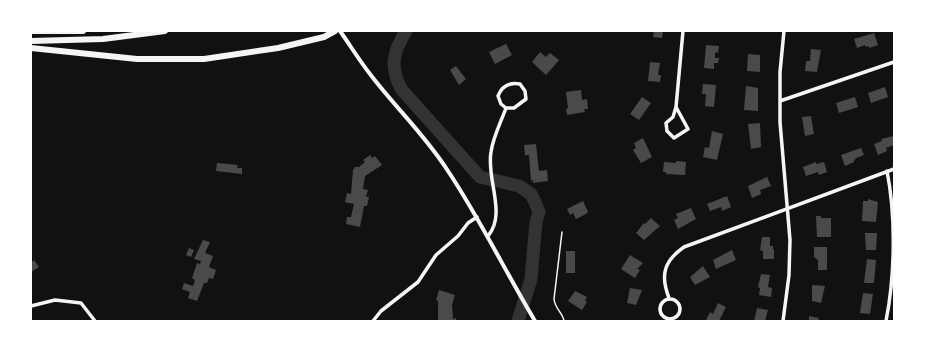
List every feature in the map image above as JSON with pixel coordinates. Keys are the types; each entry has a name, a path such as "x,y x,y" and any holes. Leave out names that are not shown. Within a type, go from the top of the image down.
{"highway":[{"path":"31,32 83,31"},
{"path":"31,41 96,40 165,31"},
{"path":"31,48 144,59 204,59 240,55 278,48 320,38 335,31"}],"street":[{"path":"340,31 370,74 412,122 448,170 488,236 515,288 535,321"},
{"path":"676,107 688,129 674,138 668,132 666,123 673,117 676,107 683,31"},
{"path":"783,321 789,275 790,240 789,208 780,122 780,72 784,31"},
{"path":"780,101 894,62"},
{"path":"512,83 520,84 525,91 526,99 514,108 506,108 501,104 498,96 501,88 512,83"},
{"path":"488,236 495,229 497,216 490,152 506,108"},
{"path":"669,298 664,279 665,269 668,261 675,253 684,247 894,168"},
{"path":"886,321 893,270 892,207 887,171"},
{"path":"373,321 379,312 418,282 436,255 458,236 468,223 477,218"},
{"path":"669,298 677,300 681,310 678,317 666,320 659,307 669,298"},
{"path":"31,306 55,300 81,303 95,321"}],"lane":[{"path":"562,232 554,299 555,307 564,318 564,321"}],"building":[{"path":"654,31 663,31 662,38 653,37"},
{"path":"874,33 878,45 869,48 869,46 866,47 865,45 857,48 854,39"},
{"path":"506,44 512,55 495,64 489,52"},
{"path":"706,45 719,46 718,53 715,52 715,58 719,58 718,63 714,63 714,69 704,68"},
{"path":"811,49 821,50 817,72 805,71 806,61 810,61"},
{"path":"540,52 546,57 550,53 559,60 546,75 532,62"},
{"path":"748,54 760,55 760,72 747,71"},
{"path":"650,62 660,63 658,75 661,75 660,82 648,81"},
{"path":"456,66 466,79 459,85 450,70"},
{"path":"703,84 716,85 714,107 705,106 706,94 702,94"},
{"path":"746,86 758,88 758,111 744,110"},
{"path":"885,87 888,97 871,103 868,93"},
{"path":"581,90 582,100 587,99 588,109 584,109 585,112 567,115 566,109 568,108 566,92"},
{"path":"642,97 651,103 639,120 630,114"},
{"path":"855,97 858,107 839,113 836,103"},
{"path":"811,116 814,134 805,136 802,117"},
{"path":"760,123 761,147 751,149 748,124"},
{"path":"712,131 723,134 717,160 703,157 705,147 709,148"},
{"path":"894,136 894,145 886,148 887,151 878,155 874,144 882,141 881,139"},
{"path":"643,138 652,157 641,163 633,150 636,148 634,143"},
{"path":"536,144 539,171 547,170 548,181 533,183 533,180 531,181 529,155 525,155 524,145"},
{"path":"861,148 864,155 856,158 854,162 845,166 841,155"},
{"path":"370,155 372,158 375,156 382,165 365,176 363,189 368,190 366,197 369,197 367,206 364,206 360,227 346,224 347,217 351,217 354,204 345,202 347,193 351,194 353,170 355,167 359,167 365,162 363,160"},
{"path":"676,161 686,162 685,175 666,174 666,172 663,172 664,162 676,163"},
{"path":"816,162 816,164 824,162 827,172 819,175 818,172 806,176 803,167"},
{"path":"217,163 238,165 237,168 242,168 242,174 216,171"},
{"path":"767,177 771,186 760,190 761,194 752,198 748,186"},
{"path":"727,196 731,207 722,211 721,207 710,211 707,204"},
{"path":"868,199 878,202 876,222 862,221 863,201 868,201"},
{"path":"583,201 588,212 576,219 573,213 570,215 567,209"},
{"path":"691,208 696,219 678,229 674,220 678,218 676,214"},
{"path":"816,216 821,216 821,218 831,218 831,237 817,237"},
{"path":"651,218 660,226 644,240 636,233 644,223 645,224"},
{"path":"865,233 877,233 876,250 866,250"},
{"path":"762,237 770,237 770,246 773,246 774,249 774,259 763,259 763,251 760,250"},
{"path":"203,240 210,242 205,253 213,256 209,267 216,270 213,279 209,278 207,283 204,283 197,301 188,298 190,292 182,289 184,283 193,286 195,280 192,278 197,263 200,264 201,261 194,259"},
{"path":"814,247 827,247 827,270 818,270 818,260 814,257"},
{"path":"189,248 194,250 191,257 186,255"},
{"path":"732,250 736,260 716,269 713,260"},
{"path":"566,251 575,251 575,273 566,273"},
{"path":"630,255 643,263 637,269 640,270 635,278 621,269"},
{"path":"867,259 876,260 874,283 864,283"},
{"path":"34,260 39,267 31,272 31,261 32,262"},
{"path":"703,266 710,277 695,285 690,277"},
{"path":"761,274 770,275 768,287 772,288 771,297 759,295 760,288 758,287"},
{"path":"812,285 825,286 821,303 812,301"},
{"path":"630,288 642,290 636,305 627,303"},
{"path":"439,290 455,295 452,305 453,319 456,318 456,321 438,320 438,301 436,300"},
{"path":"575,291 587,297 585,300 587,302 582,310 568,301"},
{"path":"863,293 873,294 870,314 860,313"},
{"path":"718,303 726,307 719,321 706,320 710,312 713,314"},
{"path":"757,308 768,310 765,321 754,321"},
{"path":"809,316 819,318 818,321 809,321"}],"waterway":[{"path":"406,31 398,46 394,60 395,74 402,90 480,177 519,186 531,194 539,212 536,222 531,279 518,321"}]}
